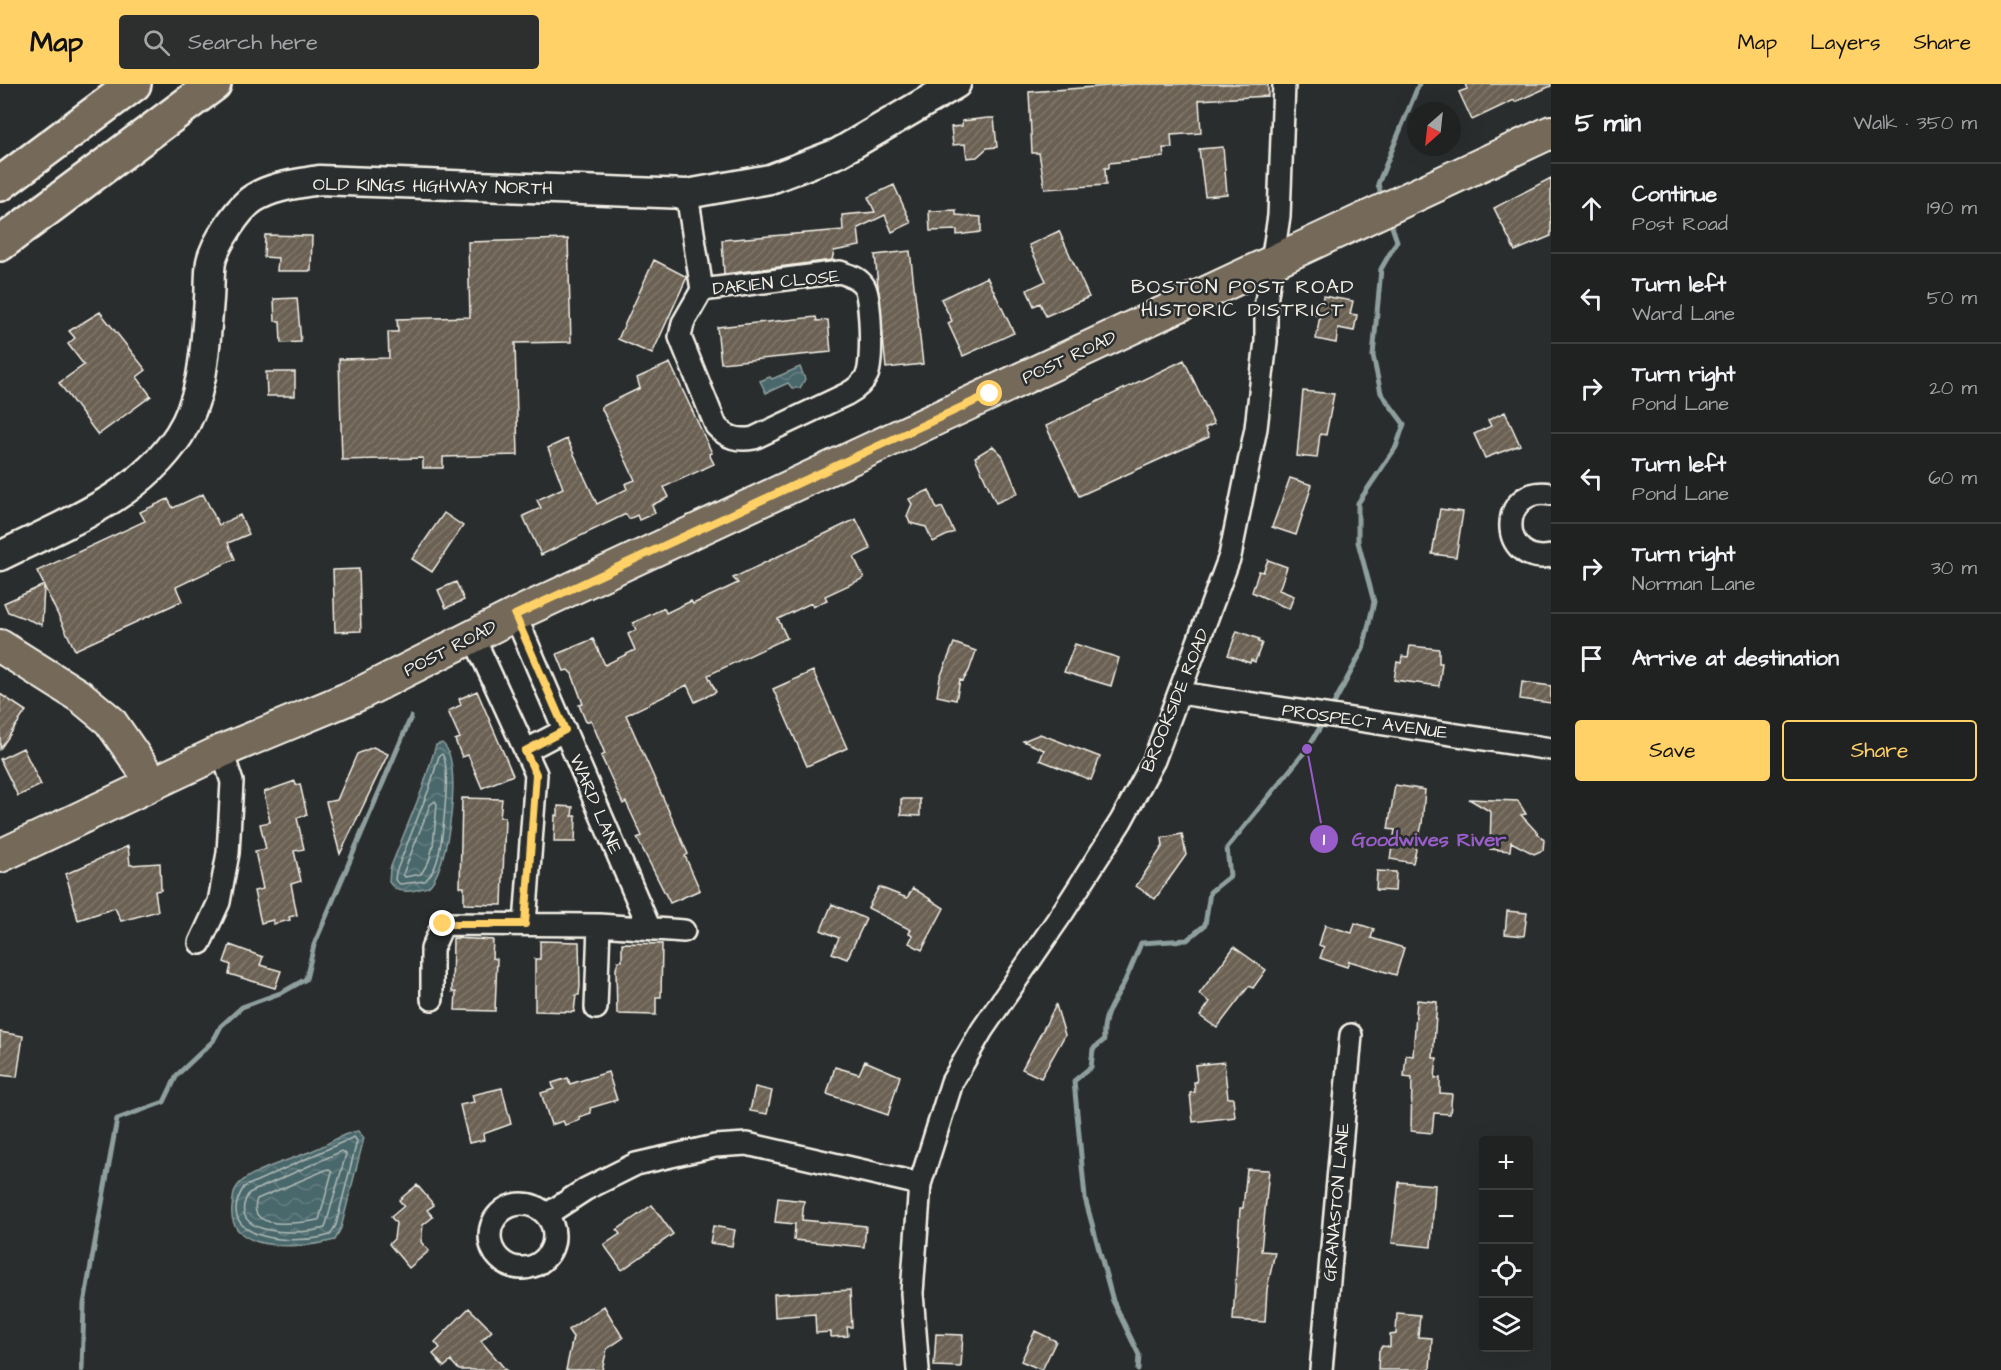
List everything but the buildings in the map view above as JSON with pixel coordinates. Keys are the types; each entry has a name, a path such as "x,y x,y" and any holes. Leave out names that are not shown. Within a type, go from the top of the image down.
{"highway":[{"path":"0,173 106,84"},
{"path":"0,184 134,84"},
{"path":"0,244 214,84"}],"main road":[{"name":"POST ROAD","path":"0,856 222,751 357,695 515,615 1410,200 1551,132"},
{"path":"0,646 81,697 110,721 153,783"}],"street":[{"name":"OLD KINGS HIGHWAY NORTH","path":"0,556 117,496 141,478 169,450 189,418 201,379 211,262 233,221 252,199 278,187 319,180 687,194 770,179 838,153 956,84"},
{"name":"BROOKSIDE ROAD","path":"918,1370 912,1293 920,1184 952,1082 982,1030 1064,912 1124,817 1154,760 1230,556 1256,428 1266,341 1266,302 1278,216 1284,84"},
{"name":"DARIEN CLOSE","path":"687,194 702,290 682,322 680,337 716,426 724,434 744,440 754,438 847,394 860,386 868,374 871,357 866,288 857,278 840,272 702,290"},
{"path":"1551,494 1530,495 1519,502 1512,513 1510,525 1512,538 1519,548 1530,555 1551,556"},
{"name":"WARD LANE","path":"515,615 649,927"},
{"path":"472,636 536,774 525,924"},
{"name":"PROSPECT AVENUE","path":"1180,693 1551,749"},
{"path":"525,751 565,730"},
{"path":"200,944 219,902 228,853 232,782 222,751"},
{"path":"432,999 432,949 443,924 600,925 684,931"},
{"path":"596,1008 600,925"},
{"name":"GRANASTON LANE","path":"1321,1370 1351,1035"},
{"path":"546,1215 586,1189 636,1164 715,1146 758,1146 920,1184"}],"water":[{"path":"800,367 805,379 800,388 792,388 788,383 766,393 760,381 770,377 772,379"},
{"path":"442,743 449,753 453,791 442,859 436,877 428,887 401,891 389,882 390,869 423,787 436,745"},
{"path":"358,1131 364,1138 341,1228 335,1240 306,1245 271,1245 255,1241 242,1234 234,1223 232,1208 235,1191 240,1183 266,1168"}],"waterway":[{"path":"1382,198 1378,184 1419,84"},
{"path":"1330,711 1363,649 1374,602 1358,542 1358,503 1396,447 1404,424 1381,393 1373,356 1381,269 1397,241 1389,218"},
{"path":"82,1370 84,1304 117,1119 164,1102 177,1075 213,1041 221,1026 242,1007 283,992 306,979 314,945 411,717"},
{"path":"1138,1370 1139,1355 1113,1301 1085,1198 1074,1081 1091,1067 1093,1049 1104,1040 1104,1025 1108,1012 1125,982 1141,943 1187,940 1205,925 1210,892 1230,876 1227,848 1307,749 1324,721"}],"place":[{"name":"Goodwives River","path":"1307,749"}],"district":[{"name":"BOSTON POST ROAD HISTORIC DISTRICT","path":"1243,298"}],"route":[{"path":"443,924 525,924 536,774 525,751 565,730 515,615 990,394"}]}
